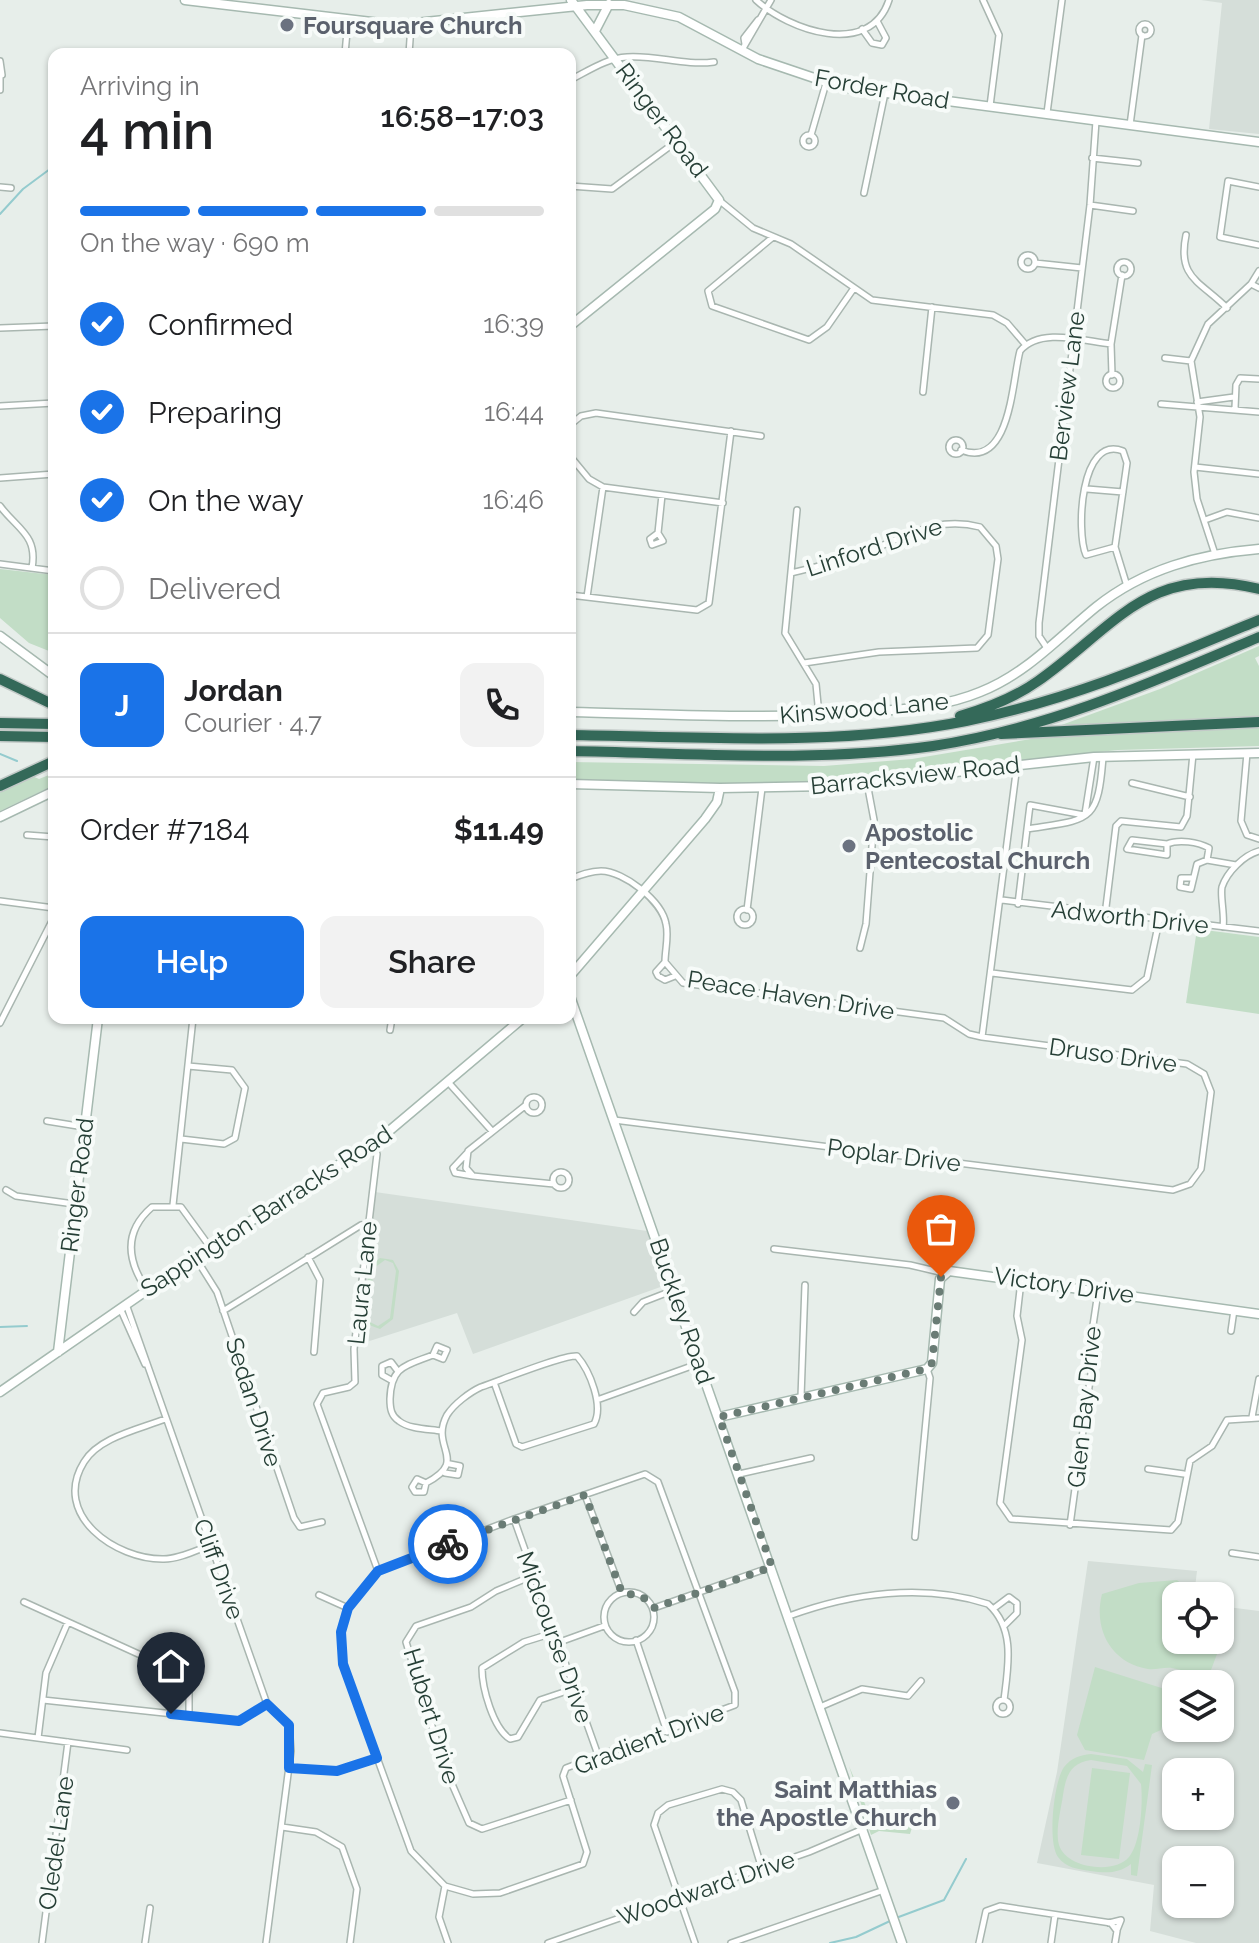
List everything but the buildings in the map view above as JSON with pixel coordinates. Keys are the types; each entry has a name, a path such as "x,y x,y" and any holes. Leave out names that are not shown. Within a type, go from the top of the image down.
{"highway":[{"path":"908,731 978,711 1013,697 1048,675 1115,616 1161,593 1209,584 1259,589"},
{"path":"576,735 792,738 908,731 993,716 1077,692 1259,620"},
{"path":"576,751 819,756 934,745 995,733 1103,702 1259,637"},
{"path":"0,679 48,702"},
{"path":"995,733 1011,736 1083,729 1259,722"},
{"path":"0,723 48,724"},
{"path":"0,736 48,737"},
{"path":"0,786 48,764"}],"street":[{"name":"Forder Road","path":"185,0 411,25 600,2 679,17 826,83 1259,142"},
{"path":"547,9 553,0"},
{"path":"756,0 806,30 829,33 862,29 877,21 889,0"},
{"path":"744,47 771,0"},
{"path":"983,0 999,35 990,106"},
{"path":"1047,114 1062,0"},
{"path":"595,31 600,2"},
{"name":"Ringer Road","path":"574,3 719,200 715,209 576,317"},
{"path":"346,48 348,20"},
{"path":"862,29 872,43 882,45 886,38 877,21"},
{"path":"409,48 411,25"},
{"path":"1130,126 1142,35"},
{"path":"576,77 616,58 630,56 694,65 714,62"},
{"path":"0,61 0,90"},
{"path":"811,135 826,83"},
{"path":"864,193 885,92"},
{"name":"Berview Lane","path":"1048,649 1039,636 1039,623 1090,205 1096,121"},
{"path":"576,186 612,189 678,141"},
{"path":"1092,158 1138,163"},
{"path":"1259,187 1228,181 1220,237 1259,245"},
{"path":"0,187 11,188"},
{"path":"719,200 743,221 791,244 872,300 993,315 1007,323 1025,344"},
{"path":"1090,205 1133,211"},
{"path":"1186,235 1182,259 1187,273 1227,308"},
{"path":"773,237 708,291 712,306 809,340 827,327 854,288"},
{"path":"1035,263 1082,268"},
{"path":"1215,554 1197,502 1197,404 1191,361 1202,333 1251,284 1259,271"},
{"path":"1112,375 1111,344 1122,275"},
{"path":"1251,284 1259,288"},
{"path":"923,392 932,307"},
{"path":"0,328 48,326"},
{"path":"961,450 974,454 983,452 999,436 1009,412 1020,351 1025,344 1045,337 1111,344"},
{"path":"1165,358 1191,361"},
{"path":"1235,408 1234,397 1240,378 1259,379"},
{"path":"1197,404 1234,397"},
{"path":"0,406 48,403"},
{"path":"1161,404 1197,404 1259,412"},
{"path":"576,420 596,413 761,436"},
{"path":"576,596 697,610 705,607 712,597 731,431"},
{"path":"1115,547 1086,555 1081,540 1089,467 1103,451 1112,448 1123,451 1126,457 1115,547 1127,586"},
{"path":"576,463 589,479 603,487 723,503"},
{"path":"1195,467 1259,474"},
{"path":"0,478 48,474"},
{"path":"587,597 603,487"},
{"path":"1087,489 1123,492"},
{"path":"658,533 662,495"},
{"path":"0,506 30,539 35,553 32,568"},
{"path":"797,510 785,633 813,679 819,716"},
{"path":"1205,520 1227,512 1259,518"},
{"name":"Linford Drive","path":"791,573 858,555 918,529 946,522 980,527 996,546 997,570 988,635 977,648 879,652 822,662"},
{"name":"Kinswood Lane","path":"576,712 819,716 912,708 962,699 1010,678 1127,586 1165,567 1215,554 1259,549"},
{"path":"0,564 48,570"},
{"path":"0,636 48,672"},
{"path":"804,663 822,662"},
{"path":"813,679 822,662"},
{"path":"1105,915 1116,826 1121,821 1181,827 1190,797 1193,753"},
{"path":"1247,753 1241,821 1243,832 1259,839"},
{"name":"Barracksview Road","path":"576,784 762,788 867,783 1098,757 1259,753"},
{"path":"1027,829 1072,822 1085,815 1098,757"},
{"path":"982,1037 1017,765"},
{"path":"860,948 866,924 874,820 867,783"},
{"path":"1132,783 1190,797"},
{"path":"576,969 716,805 720,788"},
{"path":"747,910 762,788"},
{"path":"0,817 48,794"},
{"path":"1018,904 1030,805 1085,815"},
{"path":"27,835 48,837"},
{"path":"1167,844 1167,855 1127,849 1132,840 1167,844 1180,841 1206,845 1209,848 1207,860"},
{"path":"1223,927 1222,888 1236,865 1250,853 1259,851"},
{"path":"1193,878 1197,864 1207,860 1236,865"},
{"name":"Peace Haven Drive","path":"576,878 602,871 619,875 643,893 657,906 666,922 665,962 675,976 692,985 944,1018 969,1034 982,1037"},
{"name":"Adworth Drive","path":"1002,900 1105,915 1259,931"},
{"path":"0,901 48,907"},
{"path":"992,973 1117,990 1136,989 1147,978 1159,921"},
{"path":"0,1023 48,929"},
{"path":"665,962 656,972 658,976 665,980 675,976"},
{"name":"Buckley Road","path":"576,1013 902,1943"},
{"name":"Ringer Road","path":"58,1352 97,1024"},
{"path":"173,1205 192,1024"},
{"path":"390,1024 390,1030"},
{"name":"Sappington Barracks Road","path":"0,1392 195,1257 373,1143 516,1024"},
{"name":"Druso Drive","path":"982,1037 1187,1064 1204,1074 1211,1092 1201,1169 1190,1184 1173,1190"},
{"path":"181,1139 224,1144 235,1138 245,1088 232,1070 188,1066"},
{"path":"448,1082 492,1131"},
{"path":"526,1105 468,1151 453,1168 455,1173 554,1184"},
{"name":"Poplar Drive","path":"614,1120 1173,1190"},
{"path":"47,1121 84,1127"},
{"name":"Laura Lane","path":"373,1143 377,1154 354,1349 355,1382 319,1398 319,1412 378,1571"},
{"path":"468,1151 465,1161 471,1174"},
{"path":"6,1190 16,1196 74,1204"},
{"path":"147,1290 132,1267 133,1237 148,1210 160,1204 173,1205 188,1213 210,1247"},
{"path":"223,1311 361,1225"},
{"name":"Victory Drive","path":"774,1249 910,1265 944,1273 955,1271 1098,1290 1259,1314"},
{"name":"Sedan Drive","path":"195,1257 214,1286 294,1518 300,1527 306,1528 322,1522"},
{"path":"308,1257 320,1280 314,1352"},
{"path":"719,1417 927,1369 932,1363 938,1287 944,1273"},
{"path":"1021,1280 1017,1316 1022,1340 1000,1503 1011,1519 1171,1530 1178,1522 1184,1474 1190,1461 1212,1446 1227,1420 1255,1417 1259,1379"},
{"path":"801,1398 805,1285"},
{"path":"634,1312 643,1302 674,1290"},
{"name":"Glen Bay Drive","path":"1070,1525 1094,1351 1092,1332 1098,1290"},
{"name":"Cliff Drive","path":"123,1306 267,1704 289,1725 289,1768"},
{"path":"1231,1331 1234,1309"},
{"path":"433,1355 398,1370 391,1380 390,1410 395,1419 441,1431"},
{"path":"445,1473 449,1464 441,1431 455,1405 481,1387 577,1356 597,1400 599,1416 594,1424 522,1447 516,1444 495,1385"},
{"path":"391,1380 382,1375 382,1366 391,1362 398,1370"},
{"path":"597,1400 700,1363"},
{"path":"915,1537 930,1378 927,1369"},
{"path":"165,1419 103,1445 84,1461 79,1475 77,1511 87,1528 149,1558 169,1559 211,1545"},
{"path":"739,1474 811,1458"},
{"path":"426,1483 445,1473 458,1475 460,1466 449,1464"},
{"path":"1148,1469 1184,1474"},
{"path":"448,1943 439,1917 445,1886 411,1851 343,1664 341,1632 348,1608 378,1571 514,1519 645,1474 658,1482 700,1592"},
{"path":"585,1495 622,1593"},
{"name":"Midcourse Drive","path":"514,1519 598,1755"},
{"path":"1232,1553 1259,1557"},
{"path":"654,1608 772,1567"},
{"name":"Hubert Drive","path":"532,1576 496,1591 471,1607 416,1626 406,1642 445,1768 469,1823 482,1829 571,1800"},
{"name":"Gradient Drive","path":"445,1886 473,1894 500,1893 583,1864 587,1852 564,1772 598,1755 735,1705 735,1692 700,1592"},
{"path":"604,1626 617,1638 636,1640 646,1636 654,1624 654,1608 642,1596 622,1593"},
{"path":"604,1626 605,1609 622,1593"},
{"path":"789,1616 827,1603 905,1593 966,1597 993,1609 1005,1625 1009,1652 1004,1700"},
{"path":"319,1595 348,1608"},
{"path":"993,1609 1009,1597 1017,1603 1017,1613 1005,1625"},
{"path":"24,1602 178,1672 189,1688 189,1716"},
{"path":"38,1738 46,1673 68,1622"},
{"path":"557,1643 604,1626"},
{"path":"553,1633 524,1642 482,1668 482,1681 502,1734 510,1739 518,1737 540,1700 573,1689"},
{"path":"636,1640 667,1732"},
{"path":"820,1707 854,1690 869,1688 908,1696 921,1681"},
{"path":"43,1700 239,1721 267,1704"},
{"path":"0,1733 127,1750"},
{"name":"Oledel Lane","path":"42,1943 68,1742"},
{"path":"266,1943 289,1768 337,1771 377,1758"},
{"path":"695,1943 654,1825 658,1813 668,1805 722,1789 733,1792 741,1800 762,1869"},
{"path":"282,1827 316,1832 342,1847 357,1889 350,1943"},
{"name":"Woodward Drive","path":"548,1943 762,1869 863,1829"},
{"path":"731,1943 884,1890"},
{"path":"979,1943 982,1919 991,1906 1113,1926 1115,1943"},
{"path":"145,1943 150,1908"},
{"path":"1051,1943 1055,1915"}],"shaded area":[{"path":"1201,0 1259,0 1259,134 1209,129 1222,3"},
{"path":"375,1192 647,1231 666,1285 473,1354 457,1313 357,1345"},
{"path":"1088,1561 1197,1571 1196,1582 1162,1582 1162,1654 1234,1654 1234,1608 1259,1611 1259,1943 1196,1943 1150,1931 1154,1885 1037,1863 1057,1772"}],"green space":[{"path":"0,569 48,574 48,651 29,643 0,618"},
{"path":"1259,646 1259,656 1255,658 1259,666 1259,718 1056,727 1160,689"},
{"path":"1259,727 1259,746 1118,750 835,780 739,784 576,779 576,762 824,766 912,759 1055,735"},
{"path":"30,775 39,779 48,775 48,788 0,811 0,792"},
{"path":"1197,929 1259,937 1259,1014 1186,1003"},
{"path":"380,1258 393,1260 399,1271 393,1319 380,1329 369,1325 365,1310 368,1279 375,1263","holes":["385,1260 393,1263 396,1271 390,1318 378,1326 370,1322 368,1313 374,1268"]},
{"path":"1177,1580 1179,1582 1162,1582 1162,1654 1217,1654 1211,1670 1148,1669 1124,1660 1115,1652 1100,1620 1102,1594 1139,1583"},
{"path":"1095,1667 1162,1688 1162,1726 1161,1730 1152,1734 1144,1760 1085,1750 1077,1735"},
{"path":"1091,1754 1127,1759 1143,1772 1145,1764 1152,1765 1137,1876 1131,1875 1131,1864 1117,1871 1090,1871 1065,1864 1058,1857 1053,1839 1053,1812 1060,1774 1070,1761","holes":["1091,1760 1127,1766 1141,1784 1140,1822 1133,1851 1122,1863 1113,1866 1080,1864 1063,1853 1059,1845 1059,1820 1068,1776 1078,1764"]},
{"path":"849,1766 873,1823 913,1824 910,1834 879,1831 871,1835"},
{"path":"1092,1768 1130,1773 1119,1859 1081,1855"}],"waterway":[{"path":"0,214 23,189 48,170"},
{"path":"0,754 17,761"},
{"path":"0,1327 27,1326"},
{"path":"896,1918 944,1900 966,1859"},
{"path":"830,1943 856,1937 890,1921"}],"way so far":[{"path":"448,1544 585,1495 622,1593 632,1592 642,1596 654,1608 772,1567 719,1417 926,1369 932,1363 941,1277"}],"place":[{"name":"Foursquare Church","path":"287,25"},
{"name":"Apostolic Pentecostal Church","path":"849,846"},
{"name":"Saint Matthias the Apostle Church","path":"953,1803"}],"route":[{"path":"171,1714 239,1721 267,1704 289,1725 292,1742 289,1768 337,1771 377,1758 343,1664 341,1632 348,1608 378,1571 448,1544"}]}
